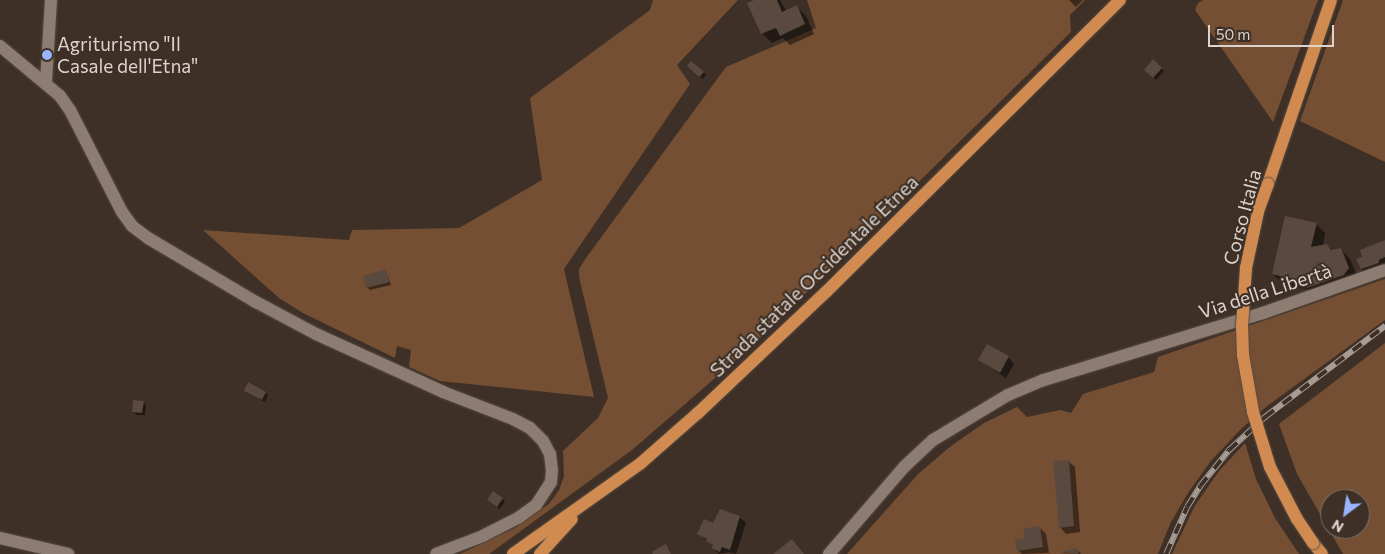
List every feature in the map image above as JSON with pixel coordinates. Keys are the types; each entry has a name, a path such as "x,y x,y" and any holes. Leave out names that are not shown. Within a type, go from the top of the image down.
{"main road":[{"name":"Strada statale Occidentale Etnea","path":"513,554 641,462 760,356 1120,0"},
{"name":"Corso Italia","path":"1322,554 1312,543 1283,493 1267,458 1253,412 1243,355 1242,326 1246,268 1254,230 1331,0"},
{"path":"540,554 590,500"}],"street":[{"path":"46,82 52,0"},
{"path":"0,46 46,82 60,96 71,112 122,212 132,226 148,238 256,302 316,334 443,392 513,419 530,428 543,441 550,454 551,482 536,505 518,518 483,536 436,554"},
{"name":"Via della Libertà","path":"829,554 904,467 933,440 1008,395 1044,380 1263,313 1385,270"},
{"path":"0,538 68,554"}],"shaded area":[{"path":"653,0 738,0 677,65 690,84 564,269 594,397 440,381 409,367 411,350 397,346 395,358 303,313 279,298 203,230 349,240 352,230 459,228 542,180 530,98 650,10"},
{"path":"807,0 1085,0 1070,15 1071,32 752,346 632,450 489,554 460,554 515,528 549,504 559,490 564,476 563,451 598,418 608,398 579,277 579,269 726,67 816,28"},
{"path":"1203,0 1318,0 1273,122 1195,10 1198,3"},
{"path":"1343,0 1385,0 1385,162 1300,121"},
{"path":"1385,279 1385,320 1266,407 1241,429 1210,462 1188,493 1170,524 1158,554 847,554 918,474 951,446 984,423 1017,407 1027,417 1060,410 1071,413 1083,394 1154,372 1158,357"},
{"path":"1385,343 1385,554 1343,554 1334,539 1370,539 1370,489 1320,489 1320,514 1297,474 1279,424"},
{"path":"1245,443 1256,479 1275,518 1299,554 1172,554 1194,507 1219,471"}],"building":[{"path":"754,0 777,0 782,12 797,5 805,24 780,36 776,28 761,34 747,3"},
{"path":"1153,59 1162,68 1153,78 1144,70"},
{"path":"691,61 704,72 699,77 687,66"},
{"path":"1285,216 1317,223 1311,247 1327,244 1331,250 1341,248 1349,268 1344,275 1307,288 1303,282 1272,274"},
{"path":"1385,240 1385,257 1379,260 1379,263 1361,269 1356,259 1362,257 1360,250"},
{"path":"386,269 389,282 366,288 363,276"},
{"path":"987,344 1009,356 1000,373 978,360"},
{"path":"248,382 266,392 262,400 244,391"},
{"path":"133,400 144,401 142,413 132,412"},
{"path":"1069,460 1074,526 1059,528 1053,461"},
{"path":"493,491 503,498 497,507 487,500"},
{"path":"720,509 740,516 730,550 722,547 720,552 711,548 713,545 706,541 707,539 697,534 704,519 713,523"},
{"path":"1040,526 1043,547 1017,551 1015,540 1025,538 1023,529"},
{"path":"792,539 804,554 773,554"},
{"path":"666,544 671,554 653,554 651,552"},
{"path":"1077,548 1078,554 1060,552"}],"railway":[{"path":"1166,554 1187,507 1200,486 1229,450 1265,417 1385,326"}],"place":[{"name":"Agriturismo \"Il Casale dell'Etna\"","path":"47,55"}]}
